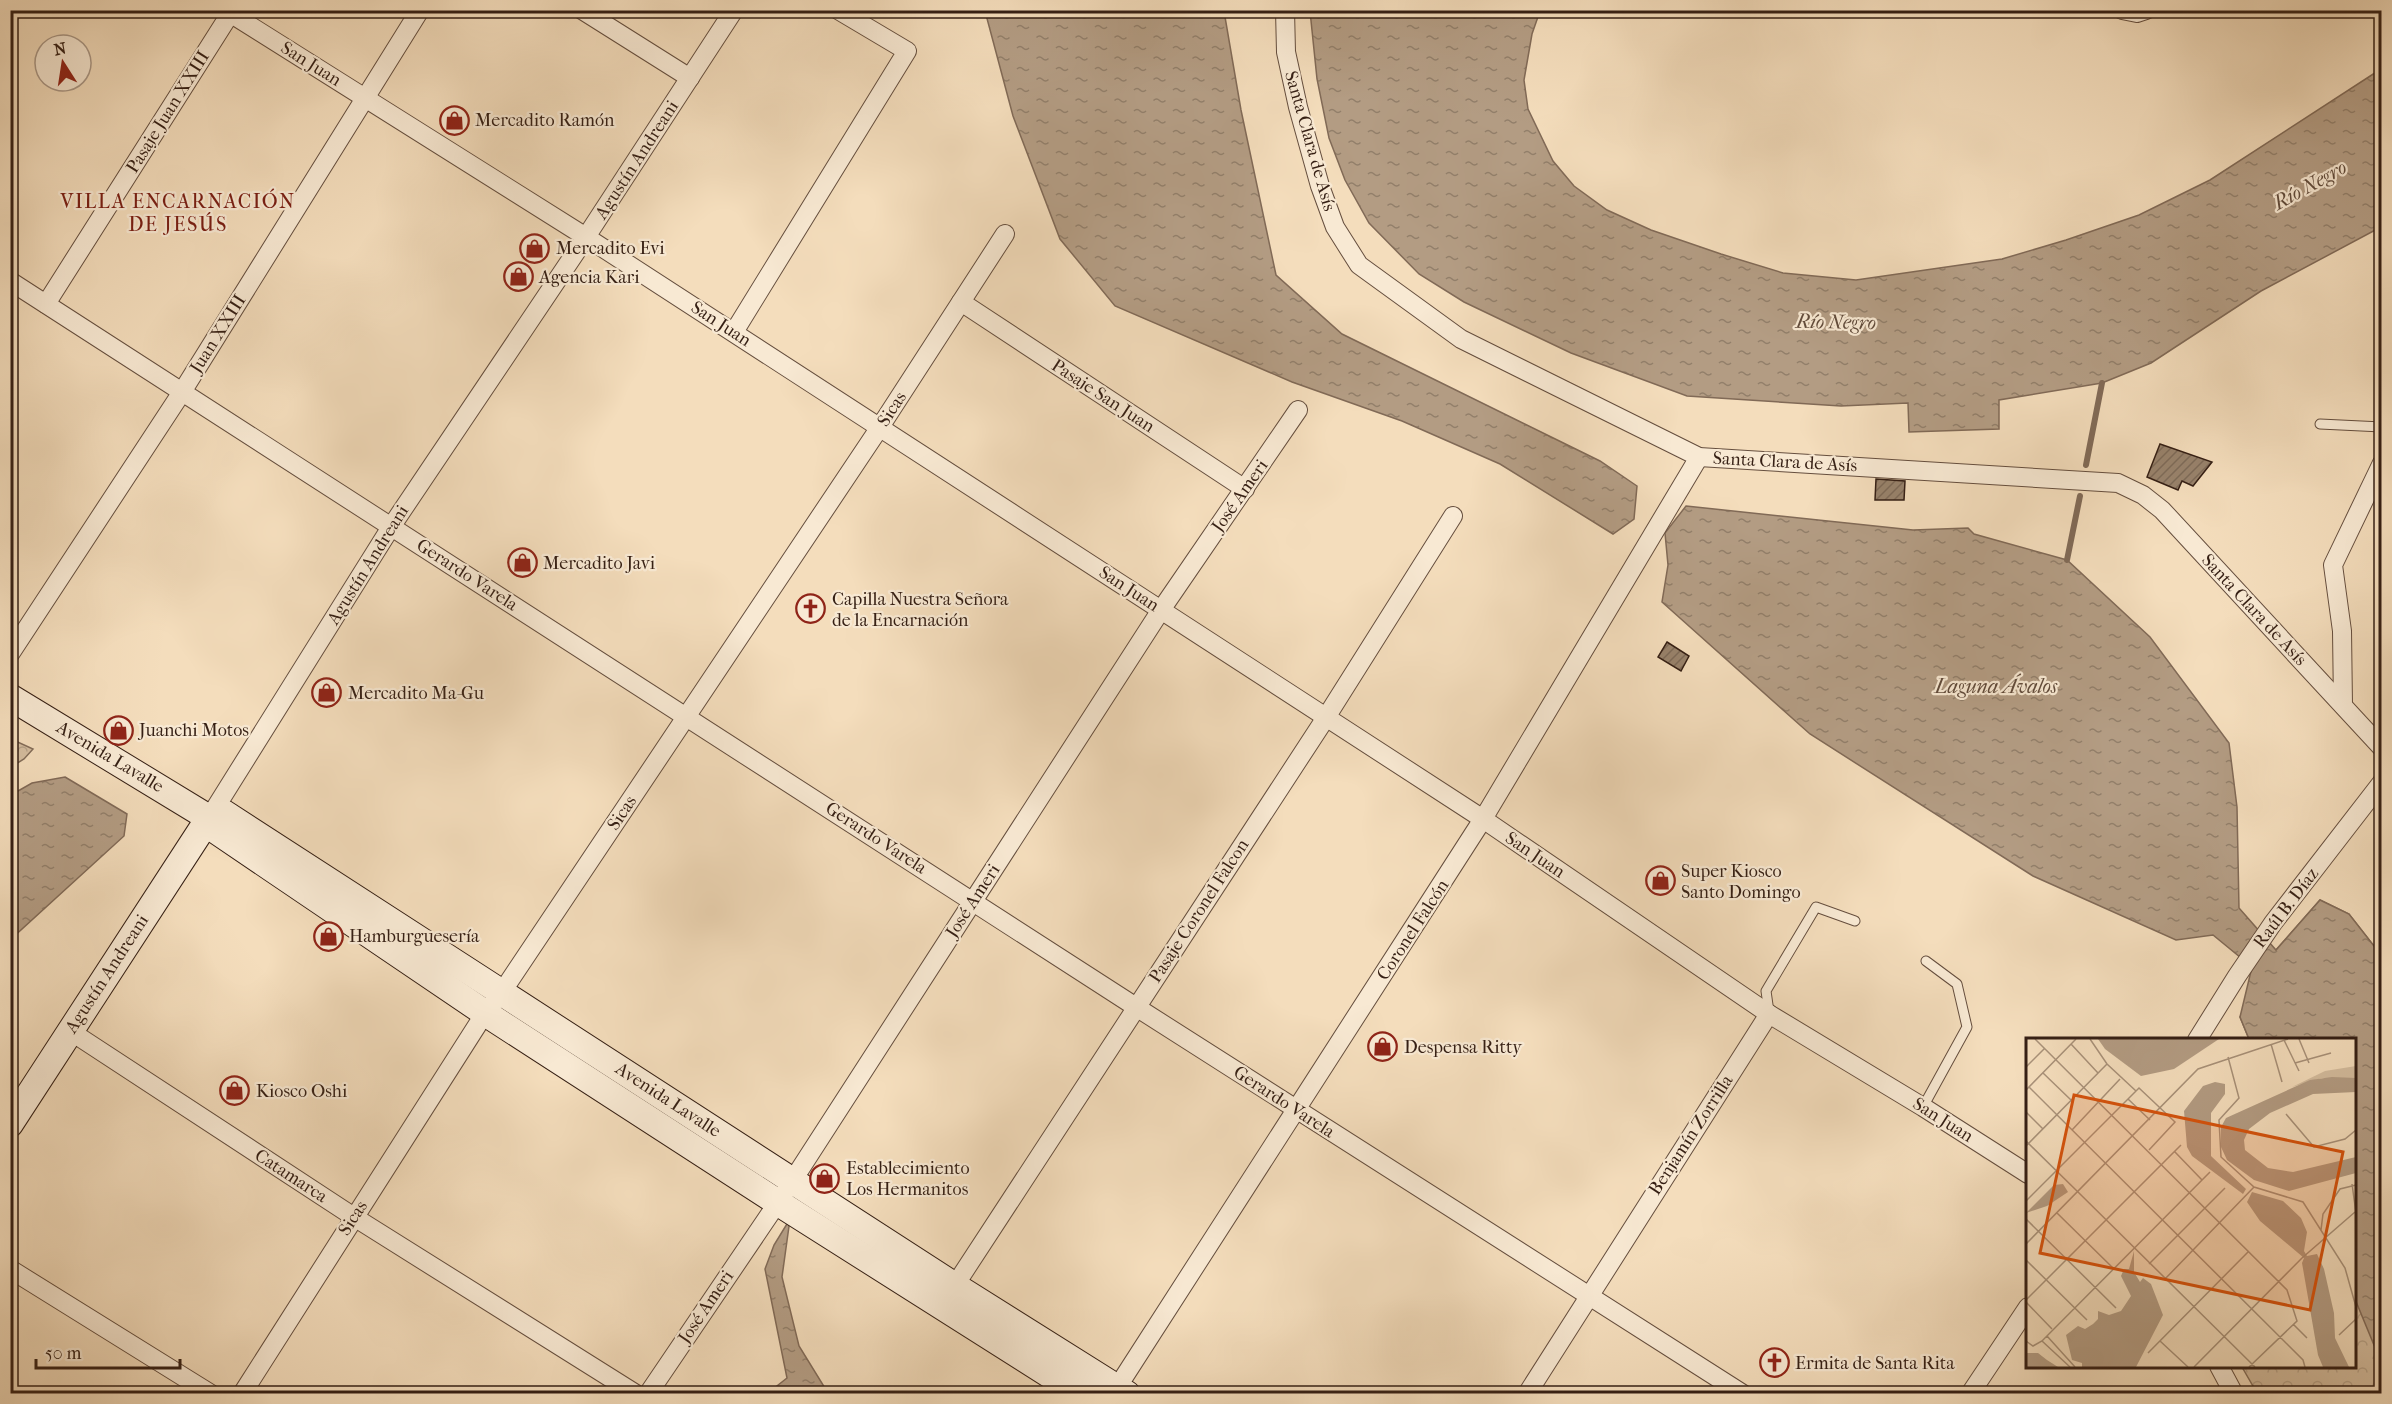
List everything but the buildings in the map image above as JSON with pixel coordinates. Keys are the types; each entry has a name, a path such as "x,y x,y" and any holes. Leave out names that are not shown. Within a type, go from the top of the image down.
{"main road":[{"name":"Avenida Lavalle","path":"10,697 209,818 215,830 485,1013 777,1202 949,1295 1119,1392"},
{"name":"Avenida Lavalle","path":"209,818 224,813 793,1179 1080,1394"},
{"name":"Agustín Andreani","path":"10,1124 209,818"}],"street":[{"name":"Juan XXIII","path":"10,654 182,392 420,10"},
{"path":"582,10 690,78"},
{"name":"Agustín Andreani","path":"209,818 391,527 586,237 734,10"},
{"path":"734,332 907,51 838,10"},
{"name":"Santa Clara de Asís","path":"1285,10 1286,52 1298,107 1335,227 1359,265 1461,339 1699,458 2118,483 2143,495 2162,510 2382,748"},
{"path":"2122,10 2137,13 2146,10"},
{"name":"San Juan","path":"228,12 734,332 1325,719 1483,819 1769,1014 2026,1173"},
{"name":"Pasaje Juan XXIII","path":"46,304 228,12"},
{"name":"Sicas","path":"242,1394 485,1013 502,992 880,427 1005,234"},
{"name":"Gerardo Varela","path":"10,281 974,900 1136,1007 1743,1394"},
{"name":"Pasaje San Juan","path":"962,302 1245,489"},
{"name":"José Ameri","path":"648,1394 793,1179 1161,610 1298,410"},
{"name":"Coronel Falcón","path":"1119,1392 1483,819 1699,458"},
{"path":"2343,705 2342,631 2333,565 2382,463"},
{"name":"Pasaje Coronel Falcon","path":"949,1295 1325,719 1453,516"},
{"name":"Raúl B. Díaz","path":"2198,1038 2236,976 2273,923 2382,782"},
{"name":"Benjamín Zorrilla","path":"1527,1394 1769,1014"},
{"name":"Catamarca","path":"70,1031 354,1217 636,1394"},
{"path":"10,1269 211,1394"},
{"path":"1970,1394 2026,1310"},
{"path":"2220,1368 2234,1394"}],"lane":[{"path":"2320,424 2382,427"},
{"path":"1769,1014 1766,991 1816,907 1855,921"},
{"path":"1923,1107 1967,1027 1957,984 1926,961"}],"green space":[{"path":"11,739 33,749 24,759 11,767"},
{"path":"2320,900 2349,914 2381,955 2381,1393 2257,1393 2243,1368 2356,1368 2356,1038 2249,1038 2240,1017 2276,950"}],"water":[{"path":"985,11 1224,11 1241,110 1276,275 1342,334 1600,461 1637,486 1634,519 1613,534 1500,464 1402,421 1292,382 1115,306 1060,239 1013,116"},
{"name":"Río Negro","path":"1310,11 1540,11 1532,34 1524,80 1528,109 1553,161 1574,186 1607,210 1651,230 1783,273 1856,280 2002,259 2066,240 2139,215 2210,180 2381,69 2381,227 2261,291 2151,363 2102,383 1999,400 1999,429 1909,432 1908,403 1841,406 1687,396 1571,353 1464,302 1419,274 1369,223 1345,180 1329,138 1317,79"},
{"name":"Laguna Ávalos","path":"1686,506 1913,530 1968,528 1974,534 2067,560 2150,637 2229,743 2237,807 2239,908 2276,950 2320,900 2349,914 2381,955 2381,1362 2356,1301 2356,1038 2249,1038 2240,1017 2252,967 2213,935 2176,940 2033,876 1810,734 1662,602 1668,565 1665,533"},
{"path":"65,777 127,814 124,836 11,939 11,795 32,783"},
{"path":"790,1219 782,1277 799,1346 828,1393 768,1393 787,1378 765,1269 774,1245"}],"waterway":[{"path":"2086,465 2102,383"},
{"path":"2067,560 2080,496"}],"place":[{"name":"Mercadito Ramón","path":"454,120"},
{"name":"Mercadito Evi","path":"535,248"},
{"name":"Agencia Kari","path":"518,277"},
{"name":"Mercadito Javi","path":"522,563"},
{"name":"Capilla Nuestra Señora de la Encarnación","path":"811,609"},
{"name":"Mercadito Ma-Gu","path":"327,693"},
{"name":"Juanchi Motos","path":"118,730"},
{"name":"Super Kiosco Santo Domingo","path":"1660,881"},
{"name":"Hamburguesería","path":"328,936"},
{"name":"Despensa Ritty","path":"1383,1047"},
{"name":"Kiosco Oshi","path":"235,1091"},
{"name":"Establecimiento Los Hermanitos","path":"825,1178"},
{"name":"Ermita de Santa Rita","path":"1774,1363"}],"district":[{"name":"VILLA ENCARNACIÓN DE JESÚS","path":"178,212"}]}
